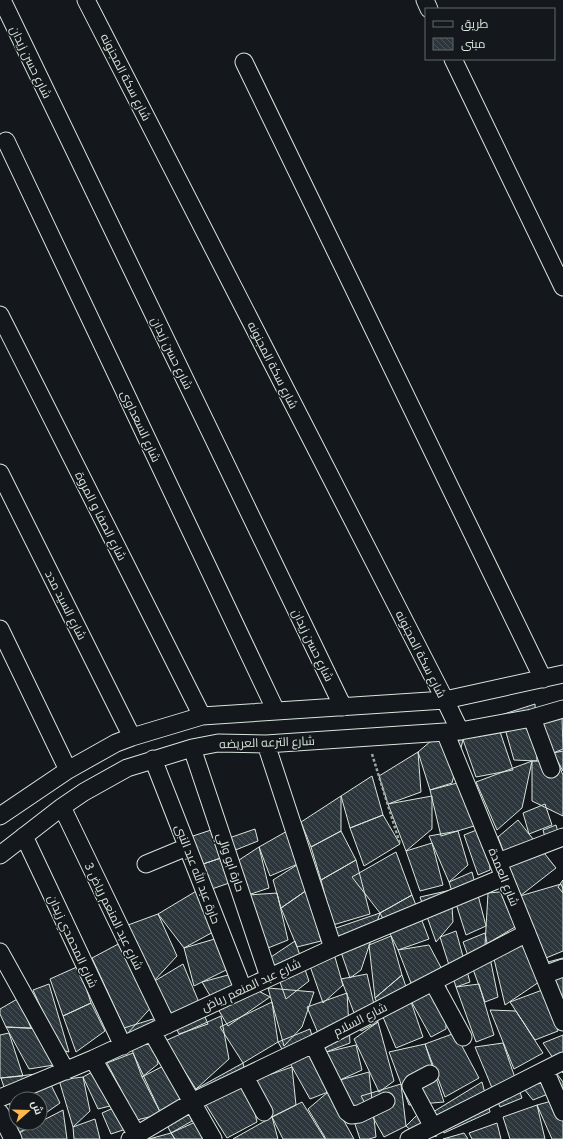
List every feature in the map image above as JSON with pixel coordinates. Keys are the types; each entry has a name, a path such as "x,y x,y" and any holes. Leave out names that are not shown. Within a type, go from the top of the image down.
{"street":[{"name":"شارع حسن زيدان","path":"2,0 343,707"},
{"name":"شارع سكة المجنونه","path":"86,0 445,700 452,731"},
{"path":"454,60 563,287"},
{"path":"244,62 544,679"},
{"name":"شارع السعداوى","path":"6,141 276,711"},
{"name":"شارع الصفا و المروة","path":"0,315 202,716"},
{"name":"شارع السيد مدد","path":"0,473 132,736"},
{"path":"0,629 68,770"},
{"path":"0,816 68,770 132,736 202,716 445,700 563,674"},
{"name":"شارع الترعه العريضه","path":"0,855 62,806 127,768 192,748 218,743 266,744 452,731 532,718 563,709"},
{"path":"532,718 551,768"},
{"name":"شارع العمدة","path":"452,731 501,870 563,1022"},
{"path":"116,744 127,768"},
{"path":"266,744 333,948"},
{"name":"حارة ابو والي","path":"192,748 269,977"},
{"name":"حارة عبد الله عبد النبى","path":"153,759 243,989"},
{"name":"شارع عبد المنعم رياض 3","path":"62,806 167,1025"},
{"name":"شارع المحمدي زيدان","path":"24,836 123,1046"},
{"name":"شارع عبد المنعم رياض","path":"0,1098 123,1046 501,870 563,837"},
{"path":"146,864 187,847"},
{"name":"شارع السلام","path":"136,1138 192,1102 313,1044 527,933"},
{"path":"0,952 66,1071"},
{"path":"544,975 563,968"},
{"path":"433,982 463,1037"},
{"path":"152,1032 213,1139"},
{"path":"313,1044 350,1115 359,1114 386,1101"},
{"path":"93,1059 136,1138"},
{"path":"409,1139 563,1061"},
{"path":"545,1070 563,1112"},
{"path":"430,1074 412,1083 411,1086 433,1127"},
{"path":"245,1077 264,1112"},
{"path":"0,1113 13,1139"}],"path":[{"path":"367,737 400,844"}],"building":[{"path":"535,704 537,761 514,760 501,715"},
{"path":"495,717 513,770 476,777 460,731"},
{"path":"562,717 563,749 553,753 542,723"},
{"path":"463,740 452,783 430,790 418,752 431,741"},
{"path":"563,751 563,771 553,753"},
{"path":"418,752 421,792 388,804 379,776"},
{"path":"532,761 557,761 563,775 563,816 532,801"},
{"path":"532,761 522,808 497,830 476,782"},
{"path":"372,776 383,815 350,828 341,796"},
{"path":"465,781 474,826 441,836 430,790"},
{"path":"341,796 341,831 311,847 301,822"},
{"path":"432,796 432,829 406,851 388,804"},
{"path":"545,804 552,825 529,834 523,813"},
{"path":"383,815 400,844 364,866 350,828"},
{"path":"518,820 556,868 520,896 498,837"},
{"path":"489,825 490,870 478,875 464,835"},
{"path":"556,825 559,836 546,841 543,830"},
{"path":"217,828 227,856 200,865 190,837"},
{"path":"255,829 258,841 233,851 229,838"},
{"path":"289,830 300,863 270,876 259,847"},
{"path":"341,831 356,860 321,880 311,847"},
{"path":"458,831 468,865 449,882 429,836"},
{"path":"432,843 443,885 420,891 406,851"},
{"path":"259,847 269,888 248,895 236,862"},
{"path":"396,852 412,895 380,913 352,877"},
{"path":"224,857 232,882 209,890 200,865"},
{"path":"356,860 370,914 333,925 321,880"},
{"path":"300,863 307,890 281,908 273,880"},
{"path":"472,872 486,926 466,935 449,882"},
{"path":"563,880 563,893 558,887"},
{"path":"561,884 563,889 563,951 546,958 520,896"},
{"path":"198,890 213,932 184,948 158,914"},
{"path":"307,890 321,941 297,947 281,908"},
{"path":"451,890 453,922 436,942 420,897"},
{"path":"510,891 515,927 485,945 488,893"},
{"path":"277,893 288,940 268,948 248,895"},
{"path":"412,895 429,939 398,950 380,913"},
{"path":"380,913 361,970 350,978 333,929"},
{"path":"158,914 177,956 153,982 128,925"},
{"path":"456,931 470,982 456,987 440,937"},
{"path":"485,933 498,997 485,1002 463,942"},
{"path":"391,936 402,975 375,998 369,945"},
{"path":"218,938 230,968 194,986 184,948"},
{"path":"330,940 343,985 323,1003 305,952"},
{"path":"295,941 309,981 286,999 271,957"},
{"path":"122,942 156,1002 127,1034 92,958"},
{"path":"524,944 539,982 505,1005 494,959"},
{"path":"429,945 445,975 411,983 398,950"},
{"path":"563,958 563,1003 548,962"},
{"path":"183,964 208,1024 179,1034 153,982"},
{"path":"79,966 91,1003 63,1016 50,979"},
{"path":"367,974 378,1022 361,1031 341,979"},
{"path":"228,975 270,997 228,1026 202,982"},
{"path":"402,975 423,1037 396,1048 375,998"},
{"path":"49,984 69,1052 60,1050 33,990"},
{"path":"479,984 494,1035 476,1042 456,987"},
{"path":"446,986 446,1029 431,1037 410,999"},
{"path":"268,988 314,992 302,1027 284,1046"},
{"path":"545,989 558,1031 535,1040 510,1002"},
{"path":"347,993 350,1043 326,1052 307,1007"},
{"path":"19,998 31,1028 6,1027 0,1014 0,1009"},
{"path":"272,1002 278,1042 243,1063 220,1027"},
{"path":"91,1003 105,1031 76,1052 63,1016"},
{"path":"490,1010 516,1011 543,1053 514,1069"},
{"path":"221,1016 229,1059 196,1089 165,1041"},
{"path":"153,1019 158,1064 142,1077 124,1028"},
{"path":"378,1022 394,1081 379,1092 354,1039"},
{"path":"6,1027 43,1029 54,1065 29,1069"},
{"path":"310,1029 328,1092 310,1099 278,1042"},
{"path":"9,1033 23,1076 0,1078 0,1035"},
{"path":"455,1033 479,1078 445,1097 425,1044"},
{"path":"563,1035 563,1073 543,1043"},
{"path":"503,1043 522,1098 500,1107 475,1047"},
{"path":"425,1044 444,1102 409,1105 389,1052"},
{"path":"356,1045 362,1070 340,1080 318,1054"},
{"path":"133,1053 161,1114 137,1120 107,1063"},
{"path":"548,1062 563,1082 563,1088 533,1100 515,1078"},
{"path":"169,1063 192,1121 171,1133 142,1077"},
{"path":"243,1063 257,1122 227,1138 196,1089"},
{"path":"292,1067 296,1105 272,1117 254,1080"},
{"path":"94,1071 110,1106 98,1109 83,1077"},
{"path":"369,1072 376,1137 360,1139 340,1080"},
{"path":"45,1073 60,1103 48,1111 48,1091 8,1091 8,1099 1,1078"},
{"path":"83,1077 90,1111 73,1127 59,1080"},
{"path":"482,1082 490,1112 444,1133 433,1112"},
{"path":"401,1084 406,1126 384,1137 361,1096"},
{"path":"328,1092 354,1139 326,1139 308,1109"},
{"path":"563,1098 563,1139 552,1139 537,1105"},
{"path":"302,1102 325,1139 283,1139 272,1117"},
{"path":"120,1105 126,1129 111,1134 102,1113"},
{"path":"537,1105 545,1139 510,1139 503,1117"},
{"path":"63,1110 67,1139 22,1139 19,1133 23,1131 48,1131 48,1118"},
{"path":"419,1113 437,1136 421,1139 406,1126"},
{"path":"272,1117 278,1139 233,1139"},
{"path":"95,1119 100,1139 74,1139 73,1127"},
{"path":"202,1119 208,1139 175,1139 171,1133"},
{"path":"497,1123 501,1139 472,1139 469,1133"},
{"path":"171,1133 175,1139 149,1139"},
{"path":"464,1133 468,1139 443,1139"}]}
